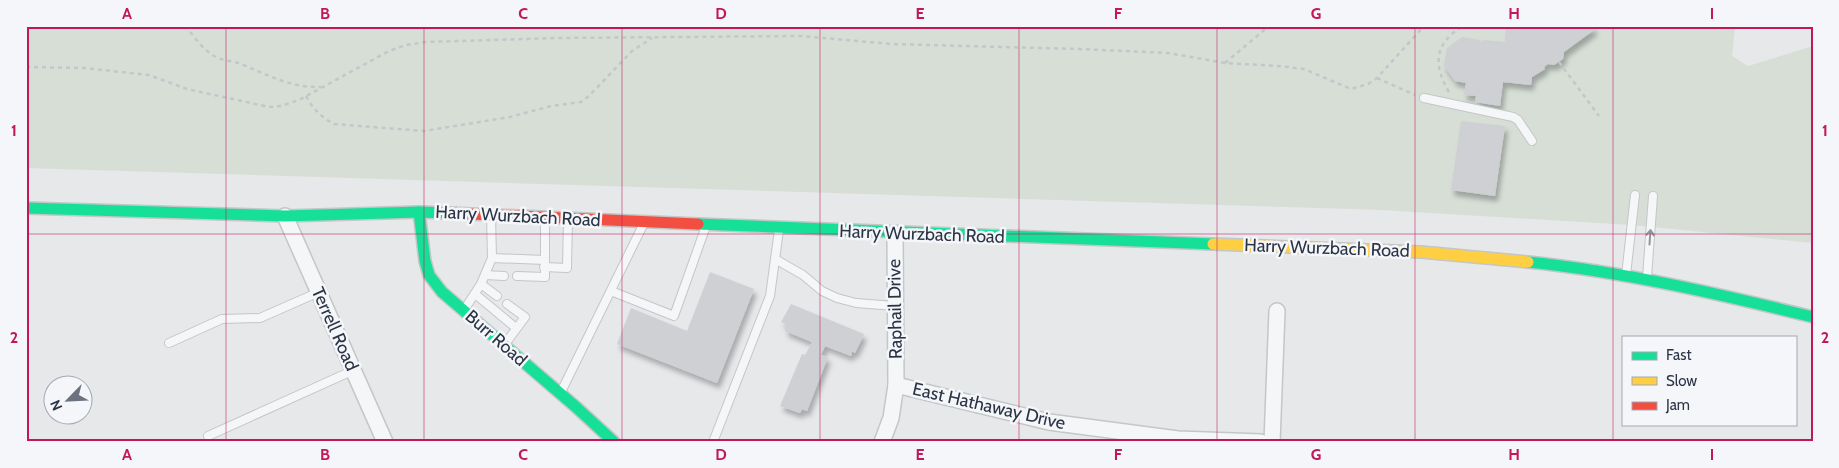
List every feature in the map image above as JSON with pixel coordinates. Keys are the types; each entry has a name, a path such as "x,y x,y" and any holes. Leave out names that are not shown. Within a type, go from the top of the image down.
{"main road":[{"name":"Harry Wurzbach Road","path":"26,208 285,216 419,212 894,233 1421,252 1545,264 1626,275 1720,294 1813,317"},
{"name":"Burr Road","path":"419,212 428,275 442,292 614,442"}],"street":[{"name":"Terrell Road","path":"285,216 385,442"},
{"name":"Raphail Drive","path":"882,442 890,418 896,385 894,233"},
{"path":"1272,442 1276,311"},
{"name":"East Hathaway Drive","path":"896,385 1049,422 1178,439 1260,442"}],"lane":[{"path":"1424,98 1514,117 1532,141"},
{"path":"1626,275 1634,195"},
{"path":"1647,279 1653,196"},
{"path":"463,310 481,284 492,258 491,215"},
{"path":"518,276 545,277 544,218"},
{"path":"492,258 566,268 568,219"},
{"path":"560,394 645,222"},
{"path":"612,291 674,316 706,225"},
{"path":"713,442 770,296 780,228"},
{"path":"775,259 803,275 822,291 837,298 856,303 895,306"},
{"path":"485,275 504,276"},
{"path":"481,284 497,296"},
{"path":"169,343 222,319 260,318 319,292"},
{"path":"474,294 516,328"},
{"path":"504,345 525,317 507,304"},
{"path":"208,436 354,370"}],"path":[{"path":"185,26 205,49 218,58 238,62 285,83 307,88 323,87"},
{"path":"1225,63 1269,26"},
{"path":"26,67 84,68 149,75 187,89 269,107 281,106 306,96 389,51 406,45 426,42 801,36 891,44 1132,50 1168,53 1225,63 1304,69 1351,89 1368,84 1377,78 1424,26"},
{"path":"1458,105 1444,82 1439,70 1438,59 1446,38 1463,26"},
{"path":"306,96 313,109 334,124 424,131 482,123 551,106 581,102 632,51 654,37"},
{"path":"1559,62 1599,116"},
{"path":"1377,78 1424,98"}],"shaded area":[{"path":"26,26 1735,26 1732,56 1748,66 1813,46 1813,243 1632,225 1382,210 26,168"}],"building":[{"path":"1509,26 1594,26 1594,30 1564,52 1563,59 1554,65 1548,64 1544,67 1545,69 1532,77 1531,85 1503,82 1500,106 1475,102 1476,96 1464,95 1466,83 1455,81 1444,66 1447,48 1462,37 1480,40 1481,42 1484,40 1505,42 1506,28"},
{"path":"1461,121 1505,126 1495,196 1451,190"},
{"path":"710,272 754,289 717,383 617,344 631,308 687,331"},
{"path":"791,304 864,334 855,353 852,351 851,356 825,346 821,355 828,357 807,411 802,409 800,413 780,406 802,354 805,355 812,342 785,331 786,324 781,322"}],"traffic: fast":[{"path":"26,208 285,216 419,212 449,213"},
{"path":"419,212 425,261 429,275 442,292 614,442"},
{"path":"698,224 1213,244"},
{"path":"1528,262 1636,278 1707,292 1813,317"}],"traffic: slow":[{"path":"1213,244 1421,252 1528,262"}],"traffic: jam":[{"path":"449,213 698,224"}]}
